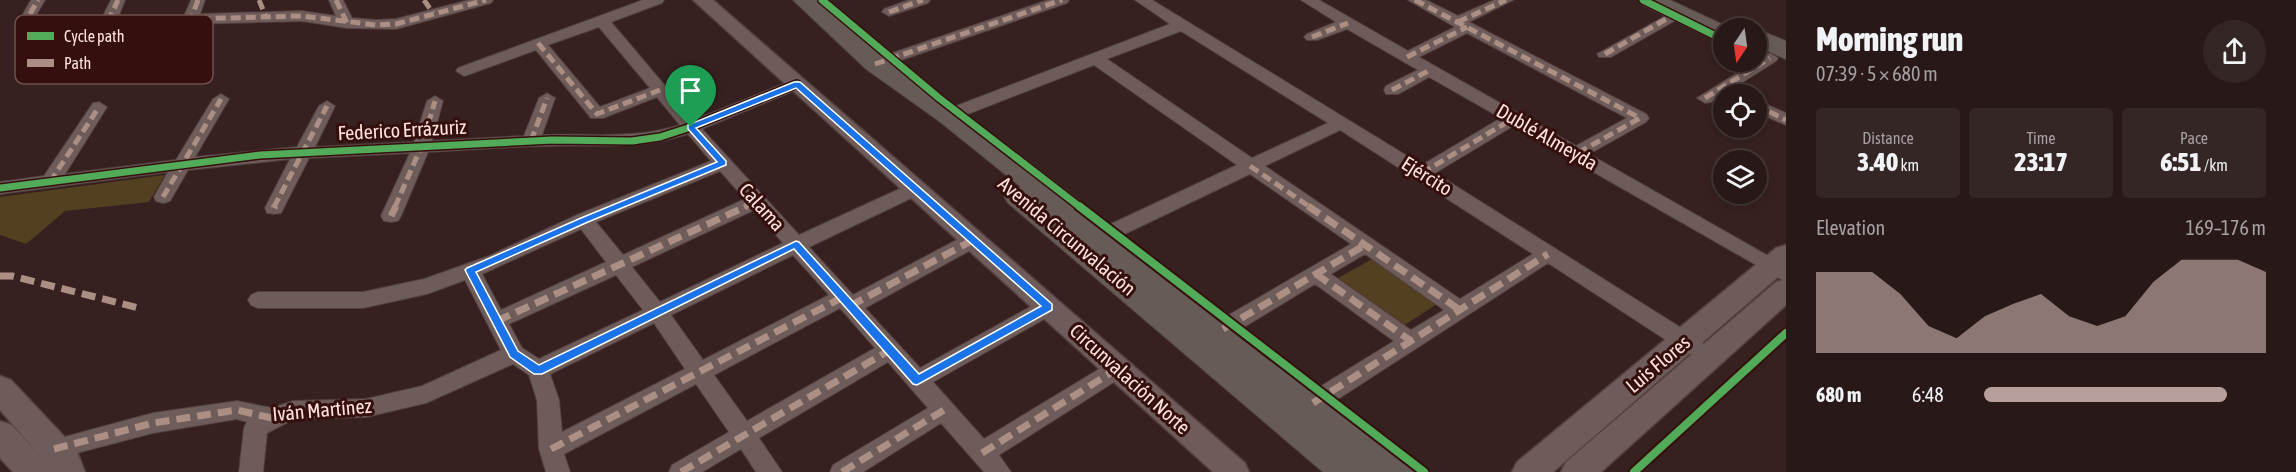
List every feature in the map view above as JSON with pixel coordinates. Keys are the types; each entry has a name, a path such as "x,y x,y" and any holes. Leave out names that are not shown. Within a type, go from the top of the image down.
{"main road":[{"name":"Avenida Circunvalación","path":"783,0 1351,472"},
{"name":"Avenida Circunvalación","path":"805,0 875,64 949,115 1223,329 1396,472"},
{"path":"1651,0 1713,18"},
{"path":"1681,7 1713,28"},
{"name":"Luis Flores","path":"1578,472 1697,349 1783,272"},
{"name":"Luis Flores","path":"1529,472 1697,349"},
{"path":"0,389 52,464"},
{"path":"1,439 52,464"}],"street":[{"path":"30,14 38,0"},
{"path":"111,15 118,0"},
{"path":"192,15 198,0"},
{"path":"259,0 266,17"},
{"path":"336,0 347,23"},
{"path":"424,0 433,13"},
{"path":"213,18 302,16 376,26 396,24 486,0"},
{"path":"464,71 657,0"},
{"name":"Circunvalación Norte","path":"702,0 1234,472"},
{"path":"889,12 923,0"},
{"path":"875,64 1032,4 1062,0"},
{"name":"Ejército","path":"1142,0 1422,173 1697,349"},
{"name":"Dublé Almeyda","path":"1308,0 1783,272"},
{"path":"1415,0 1640,118 1576,154"},
{"path":"1407,57 1506,0"},
{"path":"1605,54 1681,7"},
{"name":"Calama","path":"601,20 691,127 999,472"},
{"path":"1312,37 1348,23"},
{"path":"949,115 1182,25"},
{"path":"538,43 597,114 660,90"},
{"path":"1739,84 1775,57"},
{"path":"1095,58 1460,310"},
{"path":"1392,90 1430,70"},
{"name":"Federico Errázuriz","path":"0,188 182,165 302,153 531,141 632,141 660,137 691,127 797,84"},
{"path":"1705,98 1713,96"},
{"path":"531,141 547,98"},
{"path":"163,197 221,99"},
{"path":"391,216 422,145 435,101"},
{"path":"274,208 327,106"},
{"path":"50,182 99,107"},
{"path":"1767,110 1786,120"},
{"path":"1422,173 1514,118"},
{"path":"1103,236 1341,123"},
{"path":"258,300 363,300 427,286 723,163"},
{"path":"538,370 796,244 915,189"},
{"path":"497,321 757,201"},
{"path":"585,220 657,312 770,472"},
{"path":"551,449 700,373 973,240"},
{"path":"1223,329 1365,245"},
{"path":"1313,403 1548,254"},
{"path":"470,270 514,354 538,370 549,400 551,449 558,472"},
{"path":"1316,274 1411,341"},
{"path":"917,380 1048,307"},
{"path":"681,472 890,350"},
{"name":"Iván Martínez","path":"52,464 153,423 237,410 272,418 293,410 366,408 426,394 514,354"},
{"path":"982,453 1117,369"},
{"path":"842,472 944,410"},
{"path":"251,472 256,428 272,418"}],"shaded area":[{"path":"165,175 149,202 65,211 26,244 0,235 0,197"},
{"path":"1374,258 1440,302 1405,325 1338,278"}],"marked path":[{"path":"30,14 38,0"},
{"path":"111,15 118,0"},
{"path":"192,15 198,0"},
{"path":"259,0 266,17"},
{"path":"336,0 347,23"},
{"path":"424,0 433,13"},
{"path":"213,18 302,16 376,25 396,24 486,0"},
{"path":"889,12 923,0"},
{"path":"875,64 1062,0"},
{"path":"1415,0 1640,118 1576,154"},
{"path":"1458,22 1506,0"},
{"path":"1605,54 1675,14"},
{"path":"1312,37 1348,23"},
{"path":"1407,57 1467,27"},
{"path":"538,43 597,114 660,90"},
{"path":"1705,98 1770,58"},
{"path":"1392,90 1430,70"},
{"path":"531,141 547,98"},
{"path":"163,197 221,99"},
{"path":"391,216 422,145 435,101"},
{"path":"274,208 327,106"},
{"path":"50,182 99,107"},
{"path":"1767,110 1786,120"},
{"path":"1422,173 1514,118"},
{"path":"1250,166 1460,310"},
{"path":"497,321 757,201"},
{"path":"850,306 973,240"},
{"path":"1223,329 1365,245"},
{"path":"1313,403 1548,254"},
{"path":"1316,274 1411,341"},
{"path":"0,276 12,276 139,308"},
{"path":"551,449 843,297"},
{"path":"917,380 1048,307"},
{"path":"681,472 890,350"},
{"path":"982,453 1117,369"},
{"path":"54,449 153,423 237,410 272,418"},
{"path":"842,472 944,410"}],"cycle path":[{"path":"822,0 939,98 1424,472"},
{"path":"1643,0 1713,35"},
{"path":"0,188 260,155 552,140 632,141 660,137 691,127 797,84"},
{"path":"1634,472 1786,333"}],"route":[{"path":"797,84 1048,307 917,380 796,244 538,370 514,354 470,270 496,261 585,220 723,163 691,127 797,84"}]}
